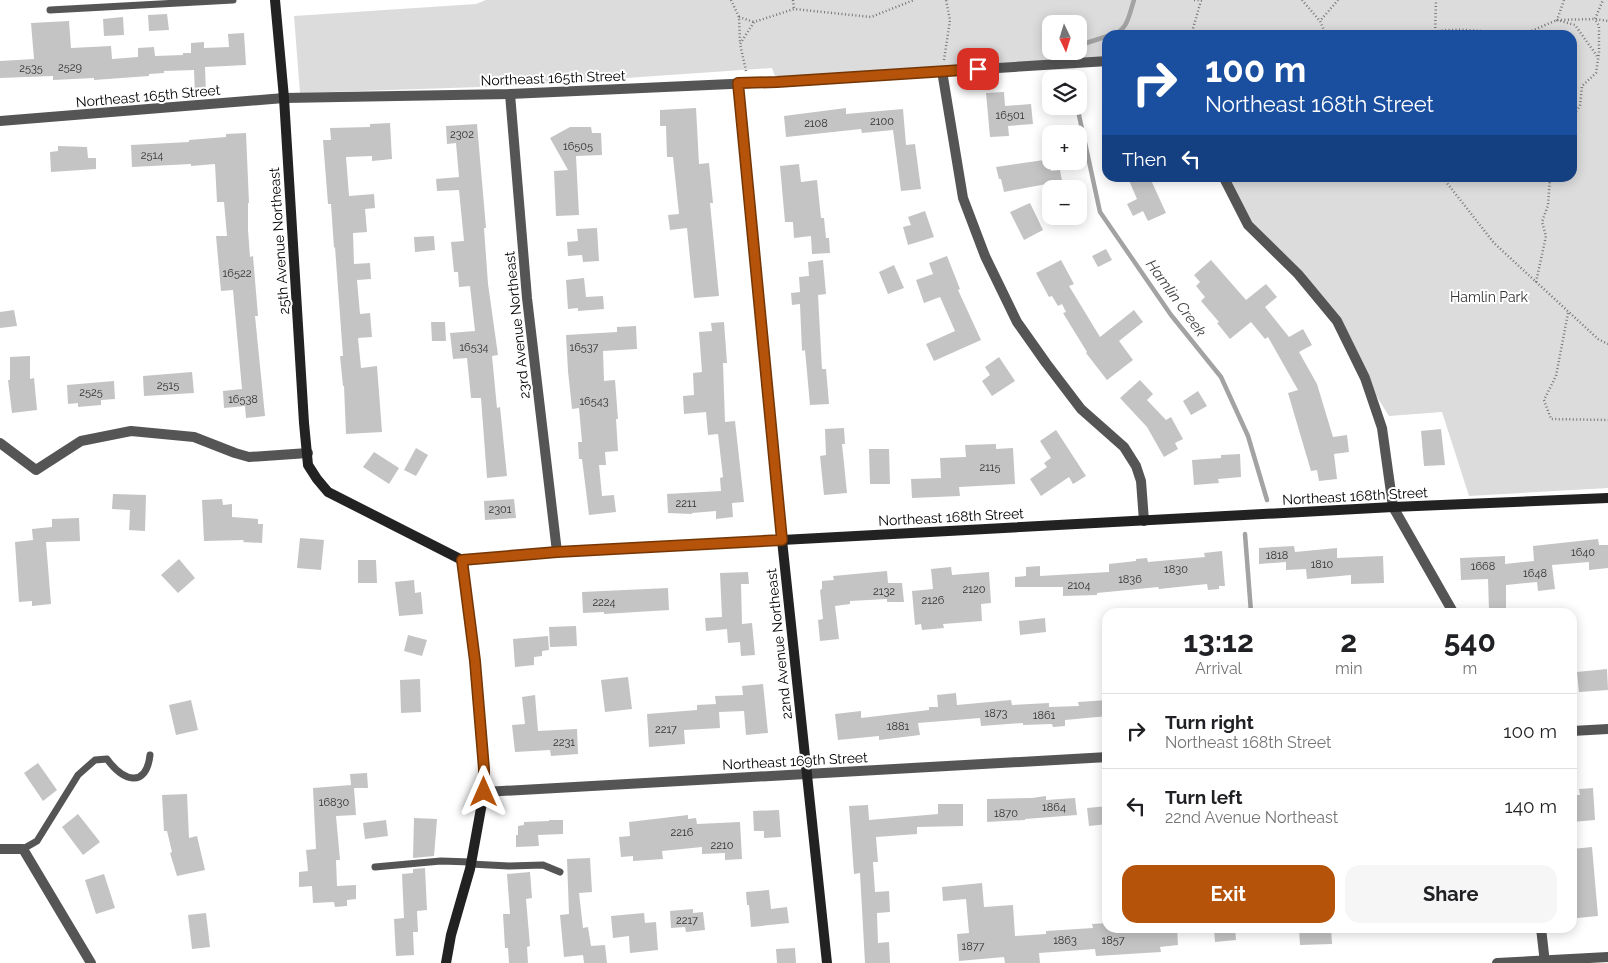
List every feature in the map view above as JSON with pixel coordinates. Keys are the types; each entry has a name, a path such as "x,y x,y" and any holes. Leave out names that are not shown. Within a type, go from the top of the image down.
{"street":[{"name":"25th Avenue Northeast","path":"275,0 284,98 308,465 328,492 462,560"},
{"name":"Northeast 165th Street","path":"0,122 284,98 510,94 777,82 1102,61"},
{"path":"942,71 963,198 985,256 1017,322 1046,363 1081,410 1124,448 1136,466 1141,481 1144,521"},
{"name":"22nd Avenue Northeast","path":"743,83 782,540 827,963"},
{"name":"23rd Avenue Northeast","path":"510,94 527,298 557,552"},
{"path":"1226,182 1248,225 1298,274 1337,321 1365,378 1382,428 1394,507 1451,608"},
{"path":"0,443 36,470 81,441 131,430 194,437 249,457 308,453"},
{"name":"Northeast 168th Street","path":"462,560 557,552 1394,507 1608,498"},
{"path":"446,963 451,935 470,863 484,792 484,769 475,661 462,560"},
{"path":"1577,731 1608,729"},
{"name":"Northeast 169th Street","path":"484,792 1102,757"},
{"path":"0,849 23,848 91,963"},
{"path":"1542,933 1545,962"},
{"path":"1498,963 1545,962 1608,957"}],"lane":[{"path":"50,10 233,0"},
{"path":"23,848 37,841 78,775 95,760 107,759 122,774 131,779 145,774 148,769 150,755"},
{"path":"375,867 441,861 508,866 543,865 560,872"}],"path":[{"path":"731,0 739,17 743,83"},
{"path":"793,0 794,9"},
{"path":"739,17 754,22 794,9 871,17 914,0"},
{"path":"942,71 950,20 946,0"},
{"path":"1193,30 1202,0 1194,0"},
{"path":"1302,0 1320,21 1324,30"},
{"path":"1320,21 1338,0"},
{"path":"1436,0 1436,30"},
{"path":"1557,20 1564,0"},
{"path":"1595,20 1603,0"},
{"path":"1557,20 1575,26 1598,57"},
{"path":"1534,30 1557,20 1608,21"},
{"path":"1577,110 1580,106 1582,86 1596,73 1599,26 1595,20"},
{"path":"740,44 754,22"},
{"path":"1450,30 1473,30"},
{"path":"1446,182 1494,243 1598,339 1608,344"},
{"path":"1536,282 1546,236 1542,222 1548,205 1550,182"},
{"path":"1568,312 1556,376 1544,400 1551,419 1608,420"}],"green space":[{"name":"Hamlin Park","path":"486,0 1608,0 1608,488 1469,496 1442,412 1389,416 1372,389 1337,321 1248,225 1225,182 1577,182 1577,30 1102,30 1102,61 777,82 772,68 510,86 300,93 294,16 476,4"}],"building":[{"path":"167,14 169,30 149,31 148,15"},
{"path":"123,17 124,35 104,36 103,19"},
{"path":"69,21 71,48 111,46 112,59 138,57 138,48 154,47 155,56 191,53 191,43 204,42 204,48 229,47 228,34 244,33 246,65 205,67 206,94 195,95 194,70 164,71 164,73 149,74 149,76 94,80 94,78 53,80 53,76 0,78 0,61 34,59 31,23"},
{"path":"1004,92 1005,106 1031,104 1033,124 1008,126 1009,136 990,137 986,93"},
{"path":"696,108 699,164 709,163 713,203 710,203 719,296 694,298 687,228 670,230 668,215 679,214 673,157 667,157 666,126 660,126 660,110"},
{"path":"846,108 846,114 903,109 906,145 915,144 921,189 901,191 893,130 862,133 861,129 786,137 784,116"},
{"path":"390,123 392,159 372,161 372,156 346,157 349,196 374,194 375,208 365,209 367,232 353,233 354,264 370,263 371,279 357,280 360,314 370,313 372,337 358,338 361,368 377,366 382,432 346,434 344,386 340,356 343,356 335,247 331,204 328,204 323,140 331,140 330,128 370,127 370,124"},
{"path":"477,124 486,228 484,228 488,284 498,355 492,356 497,408 500,407 507,476 487,478 481,398 471,398 467,358 453,359 450,333 475,331 470,286 459,287 458,272 454,272 451,242 464,241 459,190 437,191 436,179 459,177 456,143 447,144 446,126"},
{"path":"570,127 591,127 592,133 601,133 602,155 576,156 579,215 556,216 554,171 568,170 550,138"},
{"path":"246,133 249,203 248,230 250,257 253,256 258,316 255,316 265,416 246,418 245,406 224,408 223,391 242,389 233,290 221,291 216,236 227,236 224,202 217,202 215,164 132,167 131,145 189,142 189,140 226,137 226,134"},
{"path":"58,146 87,147 88,158 96,158 96,169 51,172 50,152 58,151"},
{"path":"1042,160 1042,170 1060,170 1062,180 1042,180 1042,185 1004,192 996,167"},
{"path":"799,164 801,182 817,180 821,218 824,218 826,238 829,238 830,253 812,254 811,236 794,238 793,222 785,222 780,166"},
{"path":"1130,182 1152,182 1166,213 1148,221 1143,211 1133,216 1127,204 1137,199"},
{"path":"1030,203 1043,230 1024,240 1010,212"},
{"path":"925,211 934,237 908,245 903,227 911,225 908,217"},
{"path":"597,228 599,261 583,262 582,255 568,256 567,242 578,241 577,229"},
{"path":"434,236 435,250 415,252 414,237"},
{"path":"1106,249 1112,260 1098,267 1092,256"},
{"path":"947,256 960,289 958,290 981,340 934,361 926,344 955,331 940,297 924,303 916,280 933,274 929,263"},
{"path":"823,260 826,294 818,295 822,369 826,369 829,404 810,405 805,350 802,351 800,304 792,305 791,293 800,292 799,277 809,276 808,262"},
{"path":"1061,260 1074,284 1069,286 1100,337 1134,310 1143,322 1119,341 1133,360 1107,380 1086,353 1063,313 1066,312 1062,304 1058,306 1052,296 1049,297 1036,273"},
{"path":"1211,260 1246,300 1266,284 1277,297 1265,307 1289,337 1303,329 1312,345 1299,352 1317,384 1333,437 1347,435 1349,452 1334,454 1337,479 1319,481 1317,470 1311,471 1288,393 1298,390 1268,337 1265,339 1251,322 1230,339 1217,323 1219,322 1201,301 1205,297 1196,286 1200,282 1194,275"},
{"path":"894,265 904,288 888,294 879,272"},
{"path":"584,278 586,297 603,296 604,309 578,311 578,308 568,309 566,280"},
{"path":"14,310 17,326 0,328 0,312"},
{"path":"431,322 445,322 446,341 432,341"},
{"path":"724,322 727,363 723,363 725,422 735,421 744,502 732,503 733,517 716,519 716,511 692,514 668,513 667,494 721,491 720,478 723,477 718,434 708,435 706,412 684,414 683,396 694,395 693,373 702,372 699,332 712,331 711,323"},
{"path":"636,326 637,349 603,351 604,381 615,380 618,451 605,452 606,465 599,465 602,496 614,495 616,512 589,515 582,459 579,459 578,442 582,442 579,408 572,409 566,335 617,332 617,327"},
{"path":"30,356 30,379 34,378 37,410 12,413 8,380 10,380 10,357"},
{"path":"999,357 1015,381 992,396 982,381 990,375 985,367"},
{"path":"192,372 194,393 144,396 143,376"},
{"path":"1140,380 1153,394 1147,400 1166,420 1171,417 1183,439 1175,443 1178,449 1164,457 1147,427 1120,398"},
{"path":"114,381 115,399 101,400 101,405 78,407 78,403 68,404 67,385"},
{"path":"1198,391 1207,406 1191,415 1183,401"},
{"path":"844,428 845,444 842,444 847,493 824,495 820,456 826,455 825,429"},
{"path":"1441,429 1445,465 1424,466 1421,431"},
{"path":"1056,430 1086,476 1073,484 1069,477 1041,496 1030,479 1047,467 1044,463 1051,458 1040,441"},
{"path":"996,444 996,449 1013,448 1015,484 959,487 960,496 912,498 911,479 941,478 940,458 966,457 965,445"},
{"path":"416,448 428,455 416,476 404,470"},
{"path":"869,449 889,449 890,484 870,484"},
{"path":"374,452 399,468 389,484 363,467"},
{"path":"1240,454 1241,477 1218,479 1219,483 1194,485 1192,460 1221,458 1221,455"},
{"path":"113,494 146,495 145,531 129,530 130,510 112,509"},
{"path":"222,499 223,505 232,504 232,517 258,519 258,524 263,524 262,543 243,542 244,540 204,541 202,500"},
{"path":"514,499 516,518 485,520 484,501"},
{"path":"79,518 80,541 46,542 51,604 32,606 32,601 19,602 15,542 33,540 32,529 52,527 52,519"},
{"path":"300,538 324,540 321,570 297,568"},
{"path":"1598,539 1599,545 1608,545 1608,568 1589,570 1589,562 1552,565 1555,589 1538,591 1537,582 1506,585 1506,608 1489,608 1488,579 1461,580 1460,558 1505,556 1505,564 1534,561 1533,546"},
{"path":"1294,546 1295,552 1337,548 1337,558 1383,556 1384,583 1351,584 1351,575 1307,579 1306,569 1286,570 1286,562 1259,564 1259,548"},
{"path":"1222,551 1225,586 1219,586 1219,589 1208,590 1207,584 1097,593 1097,595 1063,596 1063,587 1015,587 1015,577 1026,576 1026,567 1040,566 1040,576 1109,572 1109,564 1147,558 1148,562 1205,557 1204,553"},
{"path":"179,559 195,578 178,593 161,575"},
{"path":"358,560 376,560 377,583 358,583"},
{"path":"951,567 952,575 989,572 991,603 981,604 982,621 943,624 944,628 922,630 921,624 915,625 912,591 933,589 931,569"},
{"path":"887,571 888,583 902,583 904,602 887,602 887,599 850,601 850,604 835,606 839,639 820,641 818,620 823,619 820,590 822,589 822,581 834,580 833,576"},
{"path":"748,572 749,584 741,584 742,624 752,623 755,655 741,656 740,642 728,643 727,629 706,631 705,618 722,617 720,573"},
{"path":"414,580 415,593 421,592 423,614 399,616 395,582"},
{"path":"668,588 669,610 604,614 604,612 583,613 582,592"},
{"path":"1045,618 1046,632 1020,635 1019,621"},
{"path":"576,626 577,646 550,647 549,627"},
{"path":"408,635 427,640 422,656 404,651"},
{"path":"548,636 549,650 542,651 542,656 534,657 534,665 515,667 513,639"},
{"path":"1607,669 1608,690 1579,692 1577,672"},
{"path":"628,677 632,709 605,712 601,680"},
{"path":"420,679 421,712 401,713 400,680"},
{"path":"763,684 768,733 746,735 744,711 719,712 720,728 684,730 685,744 649,747 647,714 697,710 697,705 716,704 715,696 743,695 742,686"},
{"path":"956,693 957,705 1011,700 1012,705 1049,703 1049,707 1079,706 1078,702 1102,700 1102,717 1065,720 1065,726 1053,727 1052,724 1023,725 1023,723 981,726 980,718 918,723 920,735 879,740 879,736 838,740 835,714 861,711 861,718 929,710 929,707 938,707 937,695"},
{"path":"535,695 538,731 577,729 578,754 551,756 550,750 515,752 512,725 525,724 522,697"},
{"path":"191,700 198,730 176,735 169,705"},
{"path":"38,763 57,790 43,801 24,773"},
{"path":"367,773 368,788 354,788 356,815 336,816 340,860 336,860 337,886 356,885 356,899 347,900 347,906 335,907 334,902 313,903 312,886 299,887 299,872 308,871 306,850 316,849 313,788 351,785 350,774"},
{"path":"1593,788 1595,820 1577,822 1577,795 1580,795 1579,789"},
{"path":"187,794 189,838 197,836 205,870 177,876 170,853 172,852 167,831 164,831 162,795"},
{"path":"1046,796 1046,800 1075,798 1077,815 987,822 987,799"},
{"path":"938,804 963,804 963,826 917,827 917,834 876,837 878,862 873,862 875,892 889,891 890,912 877,913 878,943 889,942 890,963 865,963 860,873 854,874 849,806 868,805 869,820 938,814"},
{"path":"1102,807 1102,825 1089,826 1087,808"},
{"path":"779,810 781,837 764,838 764,831 754,831 753,811"},
{"path":"78,814 100,842 83,855 62,827"},
{"path":"688,815 688,819 696,818 697,824 740,822 742,859 725,860 725,853 702,854 702,847 662,851 663,859 633,861 633,856 621,857 619,837 630,836 629,822"},
{"path":"414,818 437,819 434,856 413,858"},
{"path":"386,820 388,836 365,839 363,823"},
{"path":"563,820 563,834 538,835 539,846 516,847 518,826 524,825 524,822"},
{"path":"1592,847 1598,916 1577,918 1577,848"},
{"path":"590,858 592,892 579,893 583,928 588,927 591,946 605,945 607,963 584,963 583,955 564,957 560,915 569,914 567,859"},
{"path":"425,868 427,910 417,911 418,932 413,932 414,955 396,956 394,919 404,918 402,874 413,873 413,869"},
{"path":"530,872 532,898 526,899 530,946 527,947 528,963 509,963 508,948 505,948 503,914 510,914 507,874"},
{"path":"104,874 115,908 96,914 85,880"},
{"path":"982,883 984,907 1013,905 1015,936 1046,934 1046,931 1093,928 1092,924 1102,923 1102,933 1177,933 1178,945 1160,947 1161,952 1096,956 1095,949 1039,953 1040,963 1005,963 1004,957 959,961 957,934 969,933 966,899 943,901 942,887"},
{"path":"769,890 771,909 787,907 789,923 751,927 746,892"},
{"path":"693,909 693,913 703,912 705,930 686,932 685,927 671,928 670,911"},
{"path":"206,913 210,947 192,949 188,915"},
{"path":"644,913 645,923 656,922 658,950 630,953 629,936 613,938 611,916"},
{"path":"1214,933 1235,933 1236,940 1215,942"},
{"path":"1299,933 1331,933 1332,944 1300,945"},
{"path":"795,948 796,963 777,963 776,949"}],"waterway":[{"name":"Hamlin Creek","path":"1121,30 1125,26 1134,0"},
{"name":"Hamlin Creek","path":"1088,42 1102,38"},
{"name":"Hamlin Creek","path":"1079,115 1100,212 1171,315 1221,377 1248,436 1267,500"},
{"name":"Hamlin Creek","path":"1245,534 1251,608"}],"route":[{"path":"484,792 484,769 475,661 462,560 557,552 782,540 738,83 978,69"}]}
